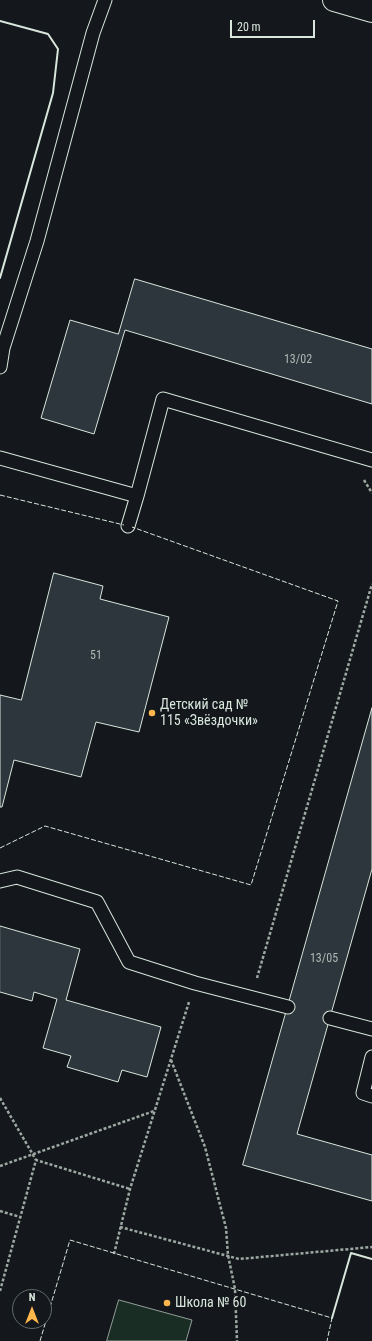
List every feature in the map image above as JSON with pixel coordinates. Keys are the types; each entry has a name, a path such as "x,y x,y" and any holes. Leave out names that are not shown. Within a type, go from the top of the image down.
{"main road":[{"path":"334,0 372,11"}],"lane":[{"path":"0,367 2,347 37,241 93,33 105,0"},
{"path":"128,526 163,399 372,460"},
{"path":"0,458 137,496"},
{"path":"0,882 17,877 97,902 129,962 195,983 288,1007"},
{"path":"330,1018 372,1029"},
{"path":"372,1058 363,1093 372,1096"}],"path":[{"path":"251,998 372,584"},
{"path":"114,1254 130,1189 195,983"},
{"path":"171,1060 205,1147 226,1228 228,1255 235,1289 237,1341"},
{"path":"0,1098 36,1160 130,1189"},
{"path":"0,1166 154,1111"},
{"path":"0,1291 36,1160"},
{"path":"0,1211 20,1217"},
{"path":"120,1227 239,1259 372,1247"}],"green space":[{"path":"119,1300 192,1320 186,1341 107,1341"}],"building":[{"path":"135,279 372,349 372,404 125,330 94,434 41,418 70,320 118,334"},
{"path":"54,573 103,586 100,599 169,617 139,732 96,722 81,777 14,760 2,807 0,807 0,695 21,700"},
{"path":"372,708 372,869 297,1134 372,1155 372,1201 243,1165"},
{"path":"0,926 80,949 66,1000 161,1027 147,1077 122,1070 118,1082 67,1067 71,1056 43,1048 57,999 34,992 32,1001 0,992"}],"fence":[{"path":"0,495 124,525"},
{"path":"0,848 45,826 251,885 338,601 132,527"},
{"path":"40,1341 70,1240 332,1318 327,1341"}],"wall":[{"path":"0,21 48,34 58,49 53,93 0,278"},
{"path":"332,1318 351,1253 372,1259"}],"place":[{"name":"Детский сад № 115 «Звёздочки»","path":"152,713"},
{"name":"Школа № 60","path":"167,1303"}]}
